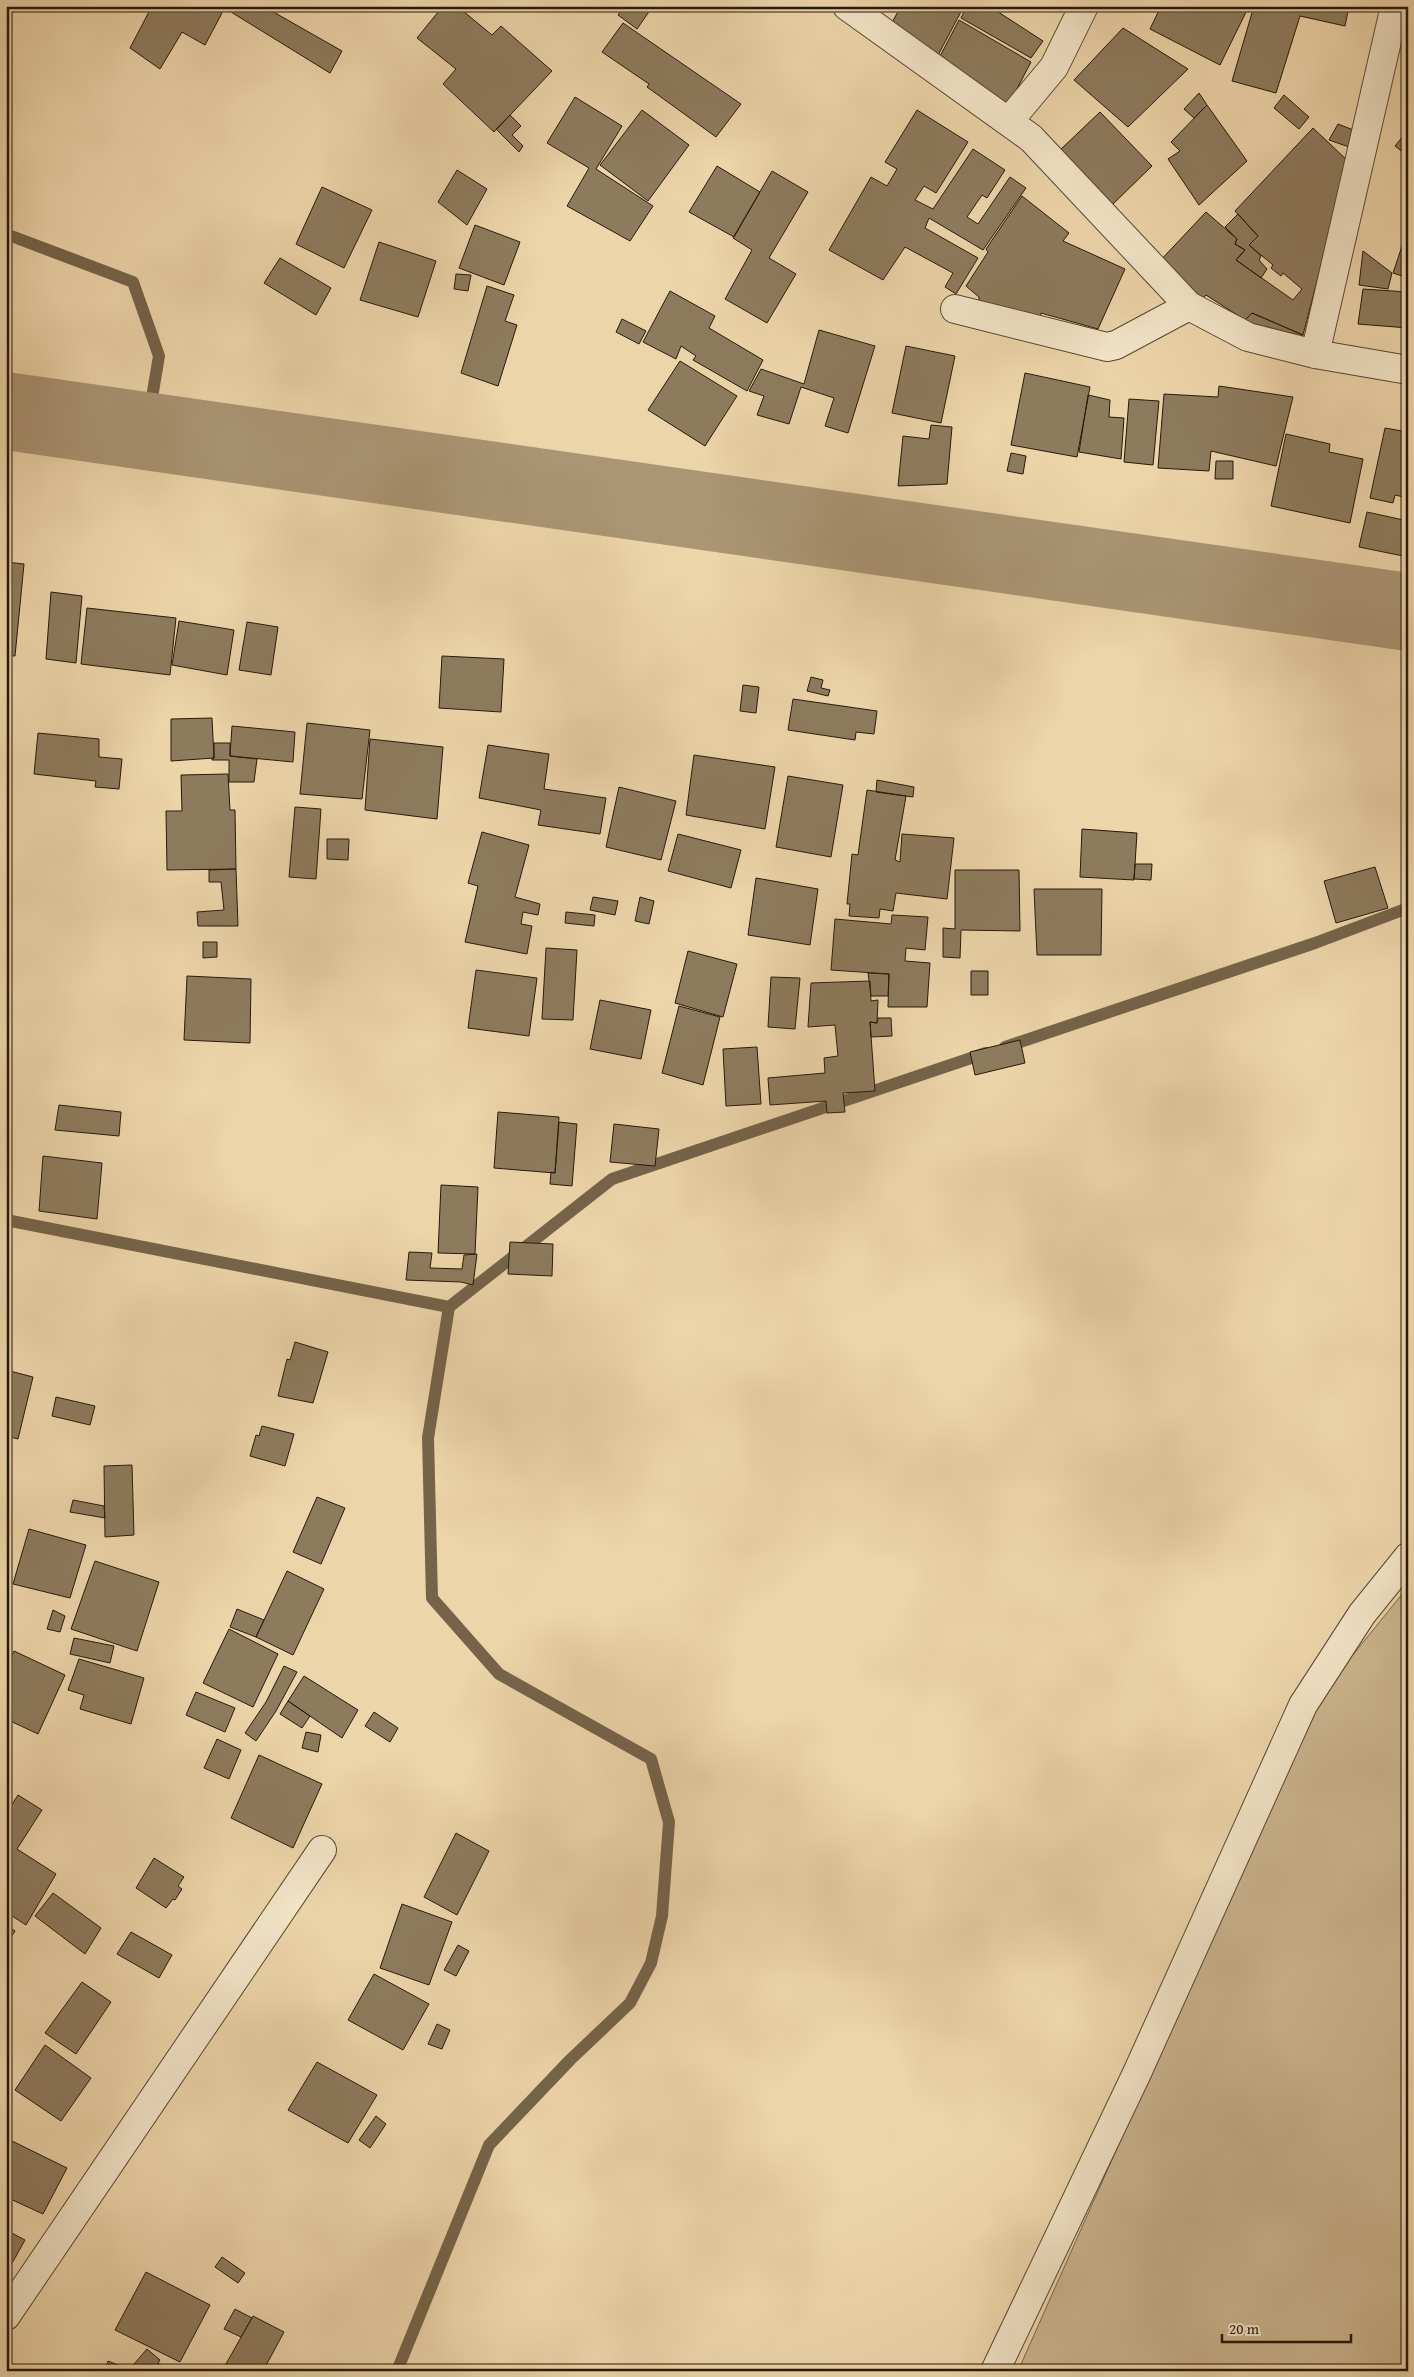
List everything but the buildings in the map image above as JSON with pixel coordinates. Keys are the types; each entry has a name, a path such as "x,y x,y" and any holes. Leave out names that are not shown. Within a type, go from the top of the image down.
{"street":[{"path":"847,6 1031,138 1189,306 1248,337 1315,354 1408,370"},
{"path":"1009,122 1054,68 1084,6"},
{"path":"1315,354 1395,6"},
{"path":"956,309 1107,346 1116,345 1189,306"},
{"path":"995,2371 1136,2073 1303,1706 1362,1614 1408,1557"},
{"path":"6,2316 322,1850"}],"shaded area":[{"path":"1408,1587 1408,2371 1018,2371 1317,1699"}],"waterway":[{"path":"6,234 133,282 159,356 146,433"},
{"path":"6,411 1408,612"},
{"path":"1005,1047 1315,943 1408,908"},
{"path":"397,2371 489,2145 570,2060 630,2003 651,1963 662,1916 669,1822 651,1759 499,1674 432,1598 428,1438 449,1307 612,1179 986,1053"},
{"path":"6,1220 449,1307"}]}
